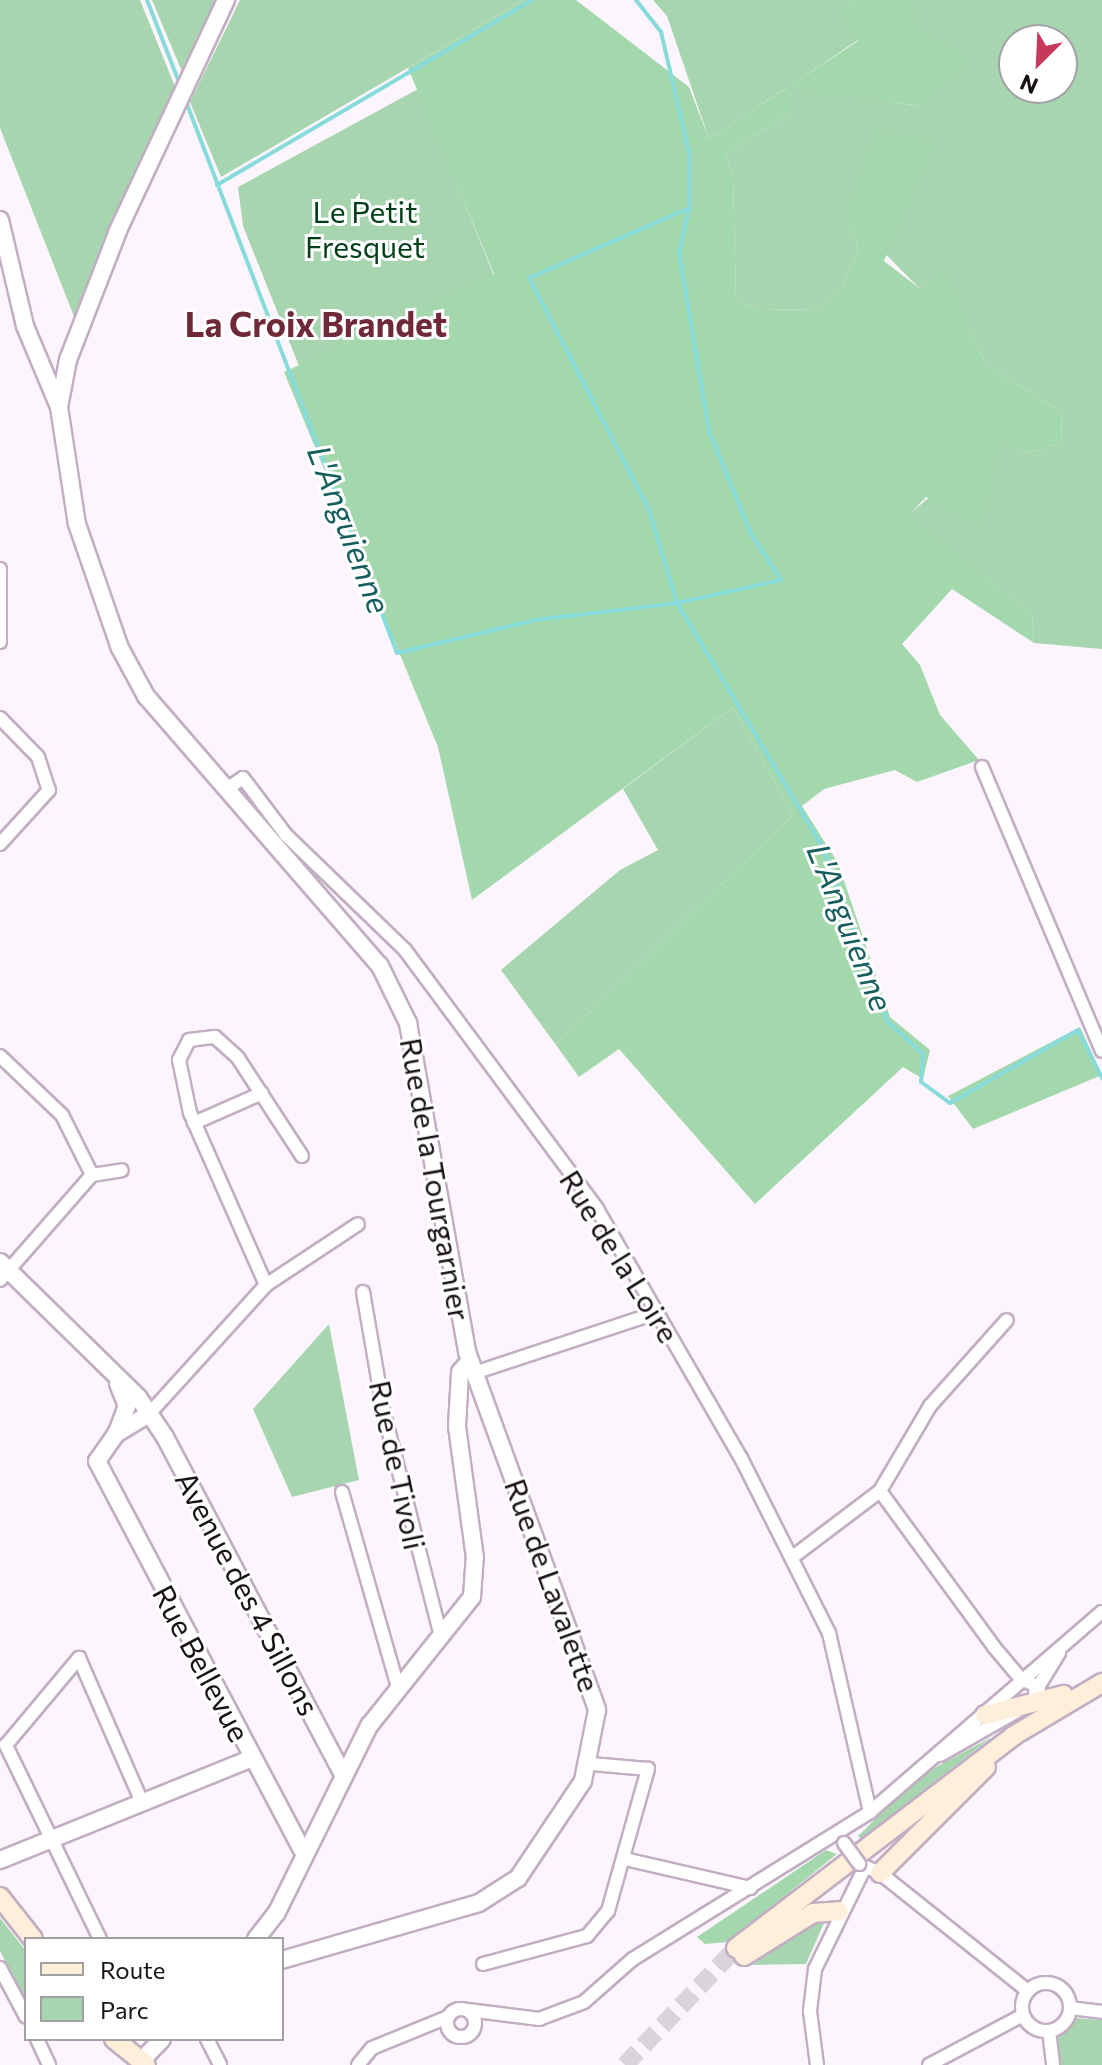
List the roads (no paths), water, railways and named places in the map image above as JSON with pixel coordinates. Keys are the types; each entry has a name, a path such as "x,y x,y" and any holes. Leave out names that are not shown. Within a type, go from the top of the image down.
{"main road":[{"path":"985,1715 1024,1707 1102,1677"},
{"path":"868,1869 992,1762 1102,1686"},
{"path":"839,1911 813,1913 740,1952 1013,1736 1102,1686"},
{"path":"0,1897 31,1937"},
{"path":"116,2041 142,2064"}],"street":[{"path":"59,407 68,360 118,231 226,0"},
{"path":"0,220 25,326 59,407"},
{"name":"Rue de la Tourgarnier","path":"59,407 77,524 120,648 146,696 380,966 408,1023 472,1367 460,1372 457,1426 477,1582 441,1636 398,1687 343,1774 302,1850 277,1912 258,1937"},
{"path":"0,569 0,642"},
{"path":"0,718 49,780 45,800 0,844"},
{"path":"982,767 1102,1051"},
{"name":"Rue de la Loire","path":"232,795 243,778 280,822 405,950 597,1209 794,1556 829,1633 870,1812"},
{"path":"232,795 252,790"},
{"path":"266,1285 194,1123 179,1060 197,1036 215,1037 262,1093 302,1156"},
{"path":"0,1056 62,1115 92,1175"},
{"path":"194,1123 262,1093"},
{"path":"116,1434 127,1402 108,1367 3,1271 92,1175 122,1170"},
{"path":"116,1434 149,1414 266,1285 358,1224"},
{"name":"Rue de Tivoli","path":"363,1292 384,1413 441,1636"},
{"path":"472,1367 658,1312"},
{"path":"794,1556 880,1491 930,1406 1007,1320"},
{"name":"Avenue des 4 Sillons","path":"108,1367 165,1437 343,1774"},
{"name":"Rue de Lavalette","path":"284,1959 499,1892 533,1860 591,1764 594,1690 472,1367"},
{"name":"Rue Bellevue","path":"116,1434 98,1453 103,1476 302,1850"},
{"path":"880,1491 1021,1679 1039,1687"},
{"path":"342,1492 398,1687"},
{"path":"358,2065 372,2048 468,2010 539,2019 584,2002 633,1959 842,1836 1102,1612"},
{"path":"927,1761 1024,1707 1062,1646"},
{"path":"99,1937 6,1745 79,1658 142,1802"},
{"path":"0,1860 252,1758"},
{"path":"483,1964 587,1936 608,1911 648,1769 591,1764"},
{"path":"842,1836 867,1798 892,1791"},
{"path":"842,1836 868,1869 1028,1991 1058,1987 1070,2008"},
{"path":"625,1859 751,1888"},
{"path":"817,2065 811,1985 839,1911 868,1869"},
{"path":"0,1968 24,2013"},
{"path":"1023,2015 1028,1991"},
{"path":"1070,2008 1102,2012"},
{"path":"1053,2065 1049,2031 1070,2008"},
{"path":"468,2010 475,2026"},
{"path":"1023,2015 1049,2031"},
{"path":"929,2065 1023,2015"},
{"path":"411,2032 464,2036 475,2026 503,2016"},
{"path":"448,2017 451,2033"},
{"path":"38,2041 49,2065"},
{"path":"142,2064 157,2041"},
{"path":"208,2041 220,2065"}],"waterway":[{"name":"L'Anguienne","path":"147,0 181,87"},
{"name":"L'Anguienne","path":"217,185 532,0"},
{"name":"L'Anguienne","path":"636,0 661,32 689,152 689,208 679,253 709,431 751,534 781,580 677,603 649,510 529,278 689,208"},
{"name":"L'Anguienne","path":"185,99 397,653 535,620 677,603 823,848 887,1021 923,1054 921,1082 950,1103 1078,1030 1102,1078"}],"tunnel":[{"path":"625,2065 736,1948"}],"district":[{"name":"La Croix Brandet","path":"316,324"}],"park label":[{"name":"Le Petit Fresquet","path":"365,228"}]}
